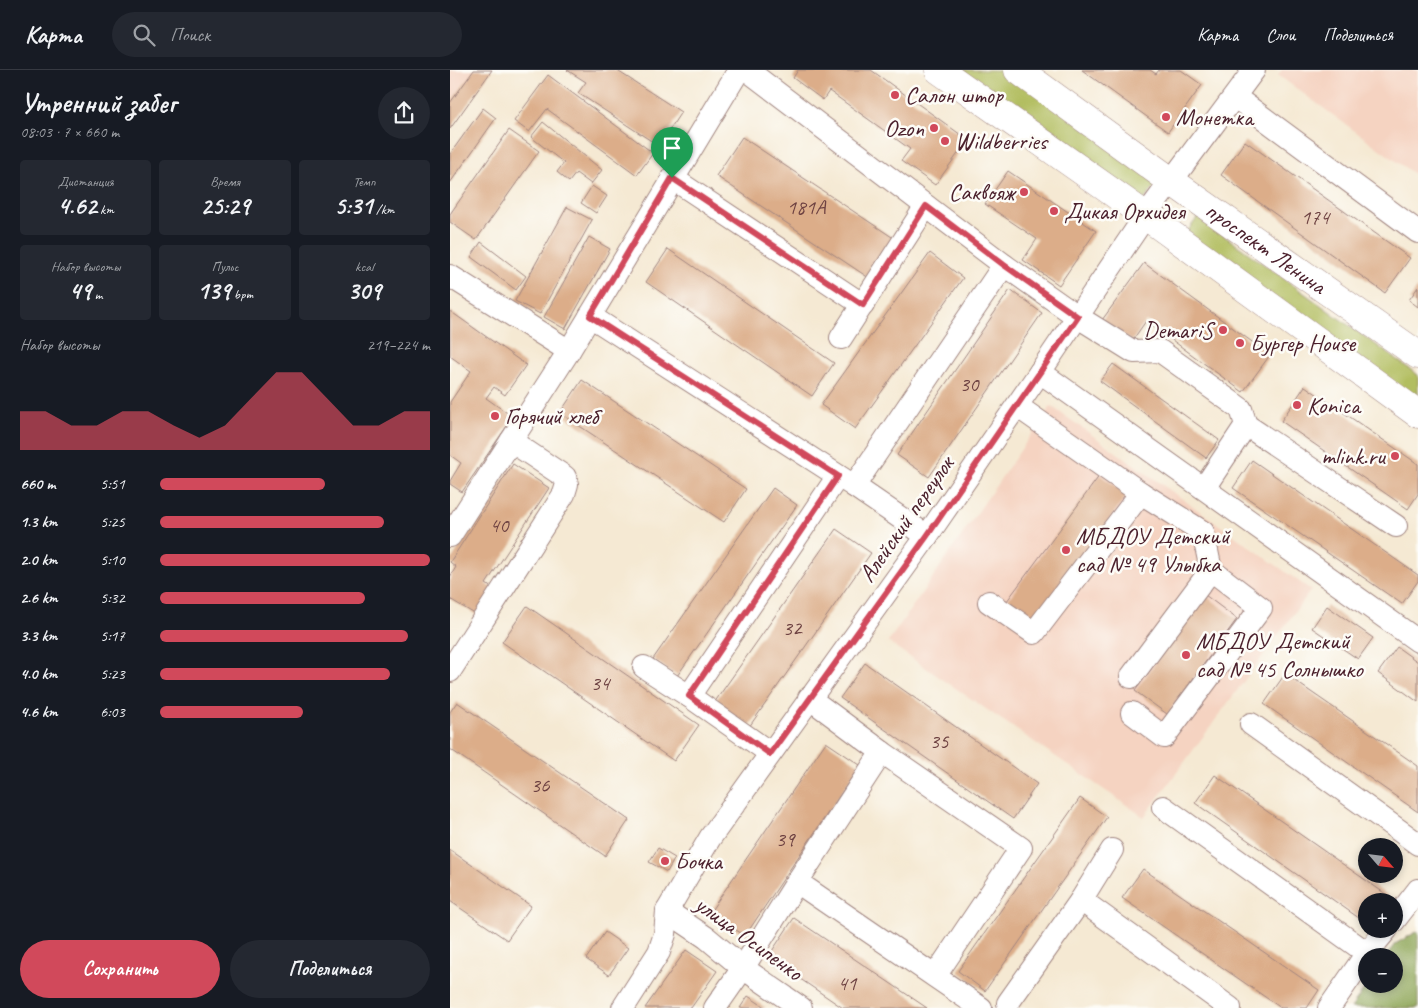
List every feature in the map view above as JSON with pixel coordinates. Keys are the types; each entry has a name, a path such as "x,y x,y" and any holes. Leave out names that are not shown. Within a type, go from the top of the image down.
{"main road":[{"name":"проспект Ленина","path":"939,70 1146,216 1418,414"},
{"name":"проспект Ленина","path":"1018,70 1171,181 1418,355"}],"street":[{"name":"Алейский переулок","path":"623,1008 660,952 665,934 667,911 710,838 927,536 1146,216 1254,70"},
{"path":"450,536 569,351 672,178 750,71 1004,265 1078,317 1134,352 1160,351 1241,409 1246,425 1396,526"},
{"path":"1235,97 1418,232"},
{"path":"672,178 863,305"},
{"path":"841,338 926,206"},
{"path":"689,696 1004,265"},
{"path":"450,276 569,351"},
{"path":"590,316 846,481 927,536"},
{"path":"1040,372 1418,641"},
{"path":"1017,406 1141,492 1203,532 1211,570 1261,608 1164,737 1132,713"},
{"path":"1204,488 1246,425"},
{"path":"450,671 564,494 567,484 565,477 511,441"},
{"path":"989,602 1034,634 1141,492"},
{"path":"1131,677 1211,570"},
{"path":"644,667 689,696 770,754"},
{"path":"809,698 882,752 1021,848 935,976"},
{"path":"1251,724 1418,844"},
{"path":"714,1008 743,968 882,752"},
{"path":"1163,807 1360,948"},
{"path":"1009,1006 1081,900 1112,850"},
{"path":"797,882 981,1008"},
{"path":"1403,909 1418,890"},
{"path":"1081,900 1230,1008"},
{"name":"улица Осипенко","path":"667,911 707,938 743,968 801,1008"},
{"path":"1371,948 1380,938"},
{"path":"1329,1008 1358,966"}],"shaded area":[{"path":"450,70 474,70 450,103"},
{"path":"1282,70 1418,70 1418,177 1278,75"},
{"path":"1051,406 1311,590 1144,817 888,642"}],"green space":[{"path":"952,70 1003,70 1159,181 1140,205"},
{"path":"1198,217 1418,375 1418,404 1183,237"},
{"path":"1418,931 1418,1008 1351,1008 1362,993 1403,993 1403,948 1392,948 1395,944"}],"building":[{"path":"474,70 492,70 450,129 450,103"},
{"path":"567,70 616,70 681,112 659,146 578,93 586,82"},
{"path":"798,70 871,70 968,140 935,185 901,161 910,149 829,91 823,100 793,78"},
{"path":"1082,70 1150,70 1156,74 1159,70 1181,70 1202,85 1168,132"},
{"path":"548,75 653,153 637,175 547,109 529,132 514,121"},
{"path":"483,108 496,118 450,183 450,154"},
{"path":"543,122 602,170 591,184 576,173 569,182 557,172 564,163 531,137"},
{"path":"509,130 539,151 476,240 450,222 450,214"},
{"path":"742,137 895,239 869,278 716,176"},
{"path":"1245,141 1410,258 1385,293 1221,175"},
{"path":"1008,171 1096,231 1059,285 1023,260 1037,239 985,204"},
{"path":"592,186 607,196 596,213 581,203"},
{"path":"567,207 592,220 540,314 515,301"},
{"path":"589,237 610,249 565,329 544,317"},
{"path":"481,242 526,276 516,290 471,257"},
{"path":"668,249 834,363 812,396 646,282"},
{"path":"930,253 963,278 855,429 821,405"},
{"path":"1144,263 1270,355 1243,392 1146,321 1132,341 1102,320"},
{"path":"1418,287 1418,307 1409,300"},
{"path":"1010,290 1042,313 929,477 897,455"},
{"path":"450,311 526,365 505,395 494,387 486,398 513,417 462,492 450,484 461,463 450,455 450,402 471,371 450,356"},
{"path":"1113,364 1219,440 1206,458 1100,381"},
{"path":"582,380 746,489 724,522 560,413"},
{"path":"1305,386 1418,464 1418,494 1408,509 1281,421"},
{"path":"1252,460 1418,575 1418,581 1402,604 1233,488"},
{"path":"513,464 549,488 486,584 495,590 478,616 450,599 450,577 456,567 450,562"},
{"name":"МБДОУ Детский сад № 49 Улыбка","path":"1100,475 1127,495 1032,625 1004,605"},
{"path":"773,488 797,505 677,676 653,659"},
{"path":"836,529 871,553 749,727 714,703"},
{"name":"МБДОУ Детский сад № 45 Солнышко","path":"1205,595 1237,619 1167,714 1135,691"},
{"path":"527,606 699,725 674,761 502,642"},
{"path":"1327,606 1373,638 1358,659 1312,628"},
{"path":"1397,647 1418,662 1418,702 1378,673"},
{"path":"865,663 1037,784 1013,819 840,698"},
{"path":"1285,674 1418,766 1418,812 1264,704"},
{"path":"457,702 629,820 605,856 450,749 450,712"},
{"path":"826,742 860,765 745,936 710,912"},
{"path":"1215,775 1358,875 1358,883 1370,883 1384,893 1358,893 1358,917 1195,803"},
{"path":"1080,798 1107,817 985,991 958,971"},
{"path":"658,848 675,858 667,872 649,862"},
{"path":"450,850 531,906 507,940 450,901"},
{"path":"1143,869 1319,990 1307,1008 1281,1008 1122,898"},
{"path":"794,918 927,1008 843,1008 768,957"},
{"path":"605,932 628,948 609,975 586,959"},
{"path":"686,950 717,971 691,1008 645,1008"},
{"path":"748,996 766,1008 740,1008"}],"place":[{"name":"Салон штор","path":"895,95"},
{"name":"Монетка","path":"1166,117"},
{"name":"Ozon","path":"934,128"},
{"name":"Wildberries","path":"945,141"},
{"name":"Саквояж","path":"1024,192"},
{"name":"Дикая Орхидея","path":"1054,211"},
{"name":"DemariS","path":"1223,330"},
{"name":"Бургер House","path":"1240,343"},
{"name":"Konica","path":"1297,405"},
{"name":"Горячий хлеб","path":"495,416"},
{"name":"mlink.ru","path":"1395,456"},
{"name":"МБДОУ Детский сад № 49 Улыбка","path":"1066,550"},
{"name":"МБДОУ Детский сад № 45 Солнышко","path":"1186,655"},
{"name":"Бочка","path":"665,861"}],"route":[{"path":"672,178 863,305 926,206 1004,265 1078,317 927,536 770,754 689,696 838,476 590,316 672,178"}]}
